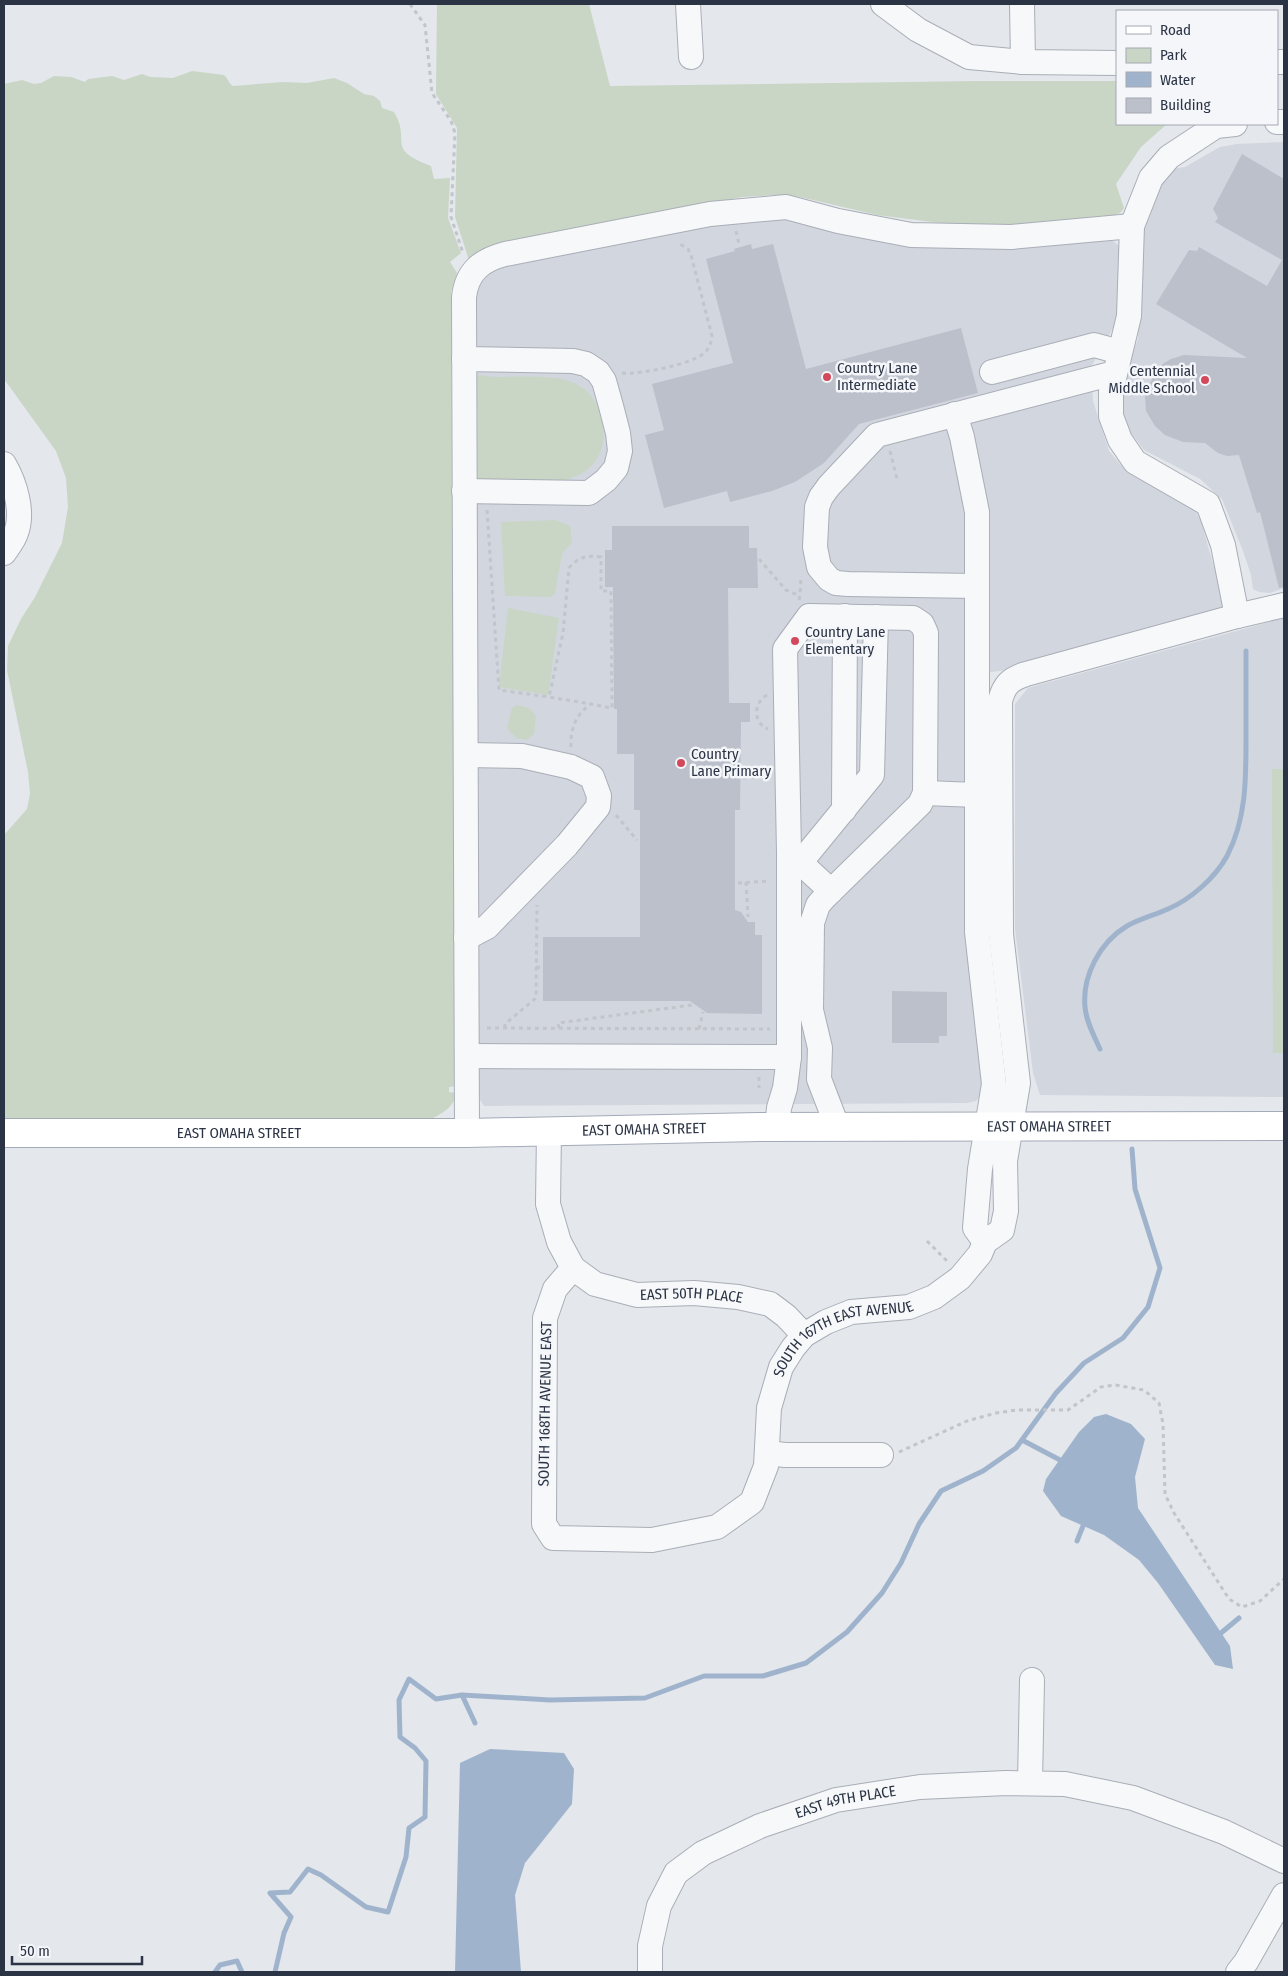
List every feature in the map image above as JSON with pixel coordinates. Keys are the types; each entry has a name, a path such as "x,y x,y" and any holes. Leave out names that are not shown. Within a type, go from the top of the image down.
{"main road":[{"name":"EAST OMAHA STREET","path":"4,1133 467,1133 549,1130 998,1125 1284,1126"}],"street":[{"path":"688,4 691,56"},
{"path":"883,4 918,30 969,56 1023,62 1116,63"},
{"path":"1022,4 1023,62"},
{"path":"1226,125 1216,126 1169,157 1151,178 1132,226 1129,316 1111,391 1111,416 1120,440 1134,462 1208,504 1223,545 1237,616"},
{"path":"467,1133 464,297 468,280 481,263 515,252 710,214 786,207 838,221 911,235 1011,236 1132,226"},
{"path":"992,372 1094,345 1117,363"},
{"path":"464,359 573,361 586,364 598,372 604,381 618,433 620,451 616,468 606,480 589,493 464,491"},
{"path":"976,586 836,583 824,574 819,567 815,547 817,507 821,497 829,486 878,436 1117,363"},
{"path":"955,414 962,437 977,512 977,932 998,1125"},
{"path":"4,464 9,473 18,503 19,522 16,535 4,553"},
{"path":"985,1242 975,1228 979,1202 980,1169 1018,1083 1001,934 1000,702 1003,689 1011,679 1026,674 1237,616 1284,605"},
{"path":"777,1127 789,1057 788,924 794,858 785,648 809,616 913,618 922,624 926,633 925,793 916,808 818,905 812,923 811,1010 820,1048 819,1079 837,1126"},
{"path":"844,810 845,616"},
{"path":"794,858 844,810 872,776 876,617"},
{"path":"466,755 522,756 571,767 592,777 599,796 598,808 567,845 487,927 466,938"},
{"path":"925,793 977,795"},
{"path":"794,858 831,891"},
{"path":"788,924 812,923"},
{"path":"467,1056 789,1057"},
{"name":"SOUTH 167TH EAST AVENUE","path":"752,1502 766,1466 769,1408 776,1383 782,1367 793,1348 804,1335 826,1322 851,1312 909,1307 940,1294 960,1278 980,1254 985,1242 1002,1230 1005,1218 1004,1169 998,1125"},
{"path":"549,1130 548,1204 559,1242 572,1268"},
{"path":"979,1202 1004,1203"},
{"name":"EAST 50TH PLACE","path":"572,1268 595,1284 638,1295 694,1294 738,1297 770,1304 786,1316 804,1335"},
{"name":"SOUTH 168TH AVENUE EAST","path":"572,1268 556,1289 545,1318 544,1524 553,1538 652,1540 717,1527 752,1502"},
{"path":"767,1453 785,1455 880,1455"},
{"path":"1030,1784 1032,1680"},
{"name":"EAST 49TH PLACE","path":"650,1972 650,1946 658,1906 676,1873 703,1853 760,1826 836,1800 920,1787 1065,1784 1133,1798 1224,1832 1284,1861"},
{"path":"1238,1972 1246,1962 1284,1895"}],"path":[{"path":"410,4 425,25 432,93 454,127 456,138 452,217 465,259"},
{"path":"739,244 735,228 742,227"},
{"path":"621,373 636,374 695,360 710,347 712,336 691,255 688,249 675,240 683,238"},
{"path":"887,448 890,452 897,479"},
{"path":"487,506 499,690 549,698 590,704 612,708 611,591 601,591 601,557 590,555 584,557 574,562 570,568 563,633 549,698"},
{"path":"760,559 786,590 800,596"},
{"path":"571,767 572,728 582,710 590,704"},
{"path":"743,778 778,777"},
{"path":"614,813 637,840"},
{"path":"738,883 778,881"},
{"path":"746,882 748,917"},
{"path":"506,1028 506,1024 536,998 537,902"},
{"path":"536,967 542,968"},
{"path":"558,1028 558,1023 692,1005"},
{"path":"699,1029 703,1012"},
{"path":"927,1241 950,1264 960,1278"},
{"path":"880,1455 903,1452 931,1436 967,1421 996,1413 1017,1410 1068,1410 1101,1387 1115,1385 1144,1390 1159,1403 1163,1424 1165,1494 1174,1513 1229,1599 1242,1607 1260,1601 1284,1579"}],"shaded area":[{"name":"Centennial Middle School","path":"1284,142 1284,588 1270,593 1259,592 1253,589 1251,575 1243,551 1222,499 1200,479 1144,450 1125,425 1121,397 1129,363 1138,339 1140,234 1162,180 1171,169 1185,167 1220,147 1237,144"},
{"name":"Country Lane Elementary","path":"770,216 1111,239 1121,248 1117,321 1091,367 1093,401 1109,451 1125,470 1175,493 1194,508 1201,522 1224,602 1221,609 1007,670 968,675 985,1080 982,1094 976,1101 967,1103 484,1106 480,1100 478,1090 476,294 487,274 496,268 510,264 752,217"},
{"path":"1284,618 1284,1097 1040,1095 1033,1073 1015,929 1015,704 1028,688"}],"green space":[{"path":"437,4 589,4 610,86 1116,81 1116,125 1166,125 1141,147 1116,184 1124,208 1115,215 1054,223 1005,226 956,225 877,215 796,196 742,197 497,244 469,260 455,217 457,128 436,94"},
{"path":"192,71 224,75 233,86 283,82 307,83 334,78 347,83 364,94 374,96 380,101 382,108 394,112 399,122 403,149 417,160 431,166 434,179 450,178 448,218 461,253 450,262 457,273 451,291 452,525 455,526 456,1086 449,1087 449,1092 456,1093 450,1106 429,1120 4,1124 4,835 27,809 30,794 28,772 7,670 8,646 62,543 68,507 66,478 56,451 4,379 4,84 22,80 34,84 41,83 54,76 71,77 85,82 88,79 112,76 124,80 142,74 150,77 173,78"},
{"path":"477,375 549,377 569,381 581,387 592,398 601,417 603,440 597,459 582,473 560,481 478,479"},
{"path":"555,520 570,526 572,542 562,554 555,593 551,597 505,596 501,522"},
{"path":"508,608 559,618 548,695 499,687"},
{"path":"516,705 529,708 536,716 534,734 527,740 516,738 507,728 512,708"},
{"path":"1272,769 1284,769 1284,1053 1273,1053"}],"water":[{"path":"1106,1414 1131,1424 1145,1439 1135,1477 1138,1508 1230,1646 1233,1669 1215,1665 1158,1583 1139,1560 1104,1535 1061,1516 1043,1491 1046,1479 1079,1432 1094,1417"},
{"path":"490,1749 564,1753 574,1769 572,1804 525,1863 515,1895 521,1972 455,1972 460,1763"}],"building":[{"path":"1242,154 1284,179 1284,587 1279,588 1260,512 1257,513 1239,455 1227,456 1218,453 1205,443 1183,442 1165,435 1155,426 1146,411 1145,397 1155,371 1171,359 1184,355 1247,358 1156,304 1189,250 1197,251 1199,247 1267,286 1282,260 1215,222 1218,218 1213,209"},
{"name":"Country Lane Intermediate","path":"751,244 752,249 773,244 806,369 961,328 978,393 859,424 824,463 795,482 772,491 730,502 727,491 664,508 645,435 664,430 652,384 733,363 706,259 735,251 734,249"},
{"name":"Country Lane Primary","path":"612,526 749,526 749,548 757,548 758,588 728,588 729,703 750,703 750,722 741,722 740,810 735,810 735,910 741,912 748,922 755,922 755,935 762,935 762,1014 707,1013 690,1001 543,1001 543,937 640,937 640,810 634,810 634,754 617,754 617,709 614,709 613,587 605,587 605,550 612,550"},
{"path":"892,991 947,992 947,1036 939,1036 939,1043 892,1043"}],"waterway":[{"path":"1100,1049 1087,1018 1085,995 1090,972 1101,950 1117,933 1127,926 1177,905 1194,894 1216,872 1234,842 1242,812 1245,781 1246,651"},
{"path":"275,1972 284,1933 291,1917 270,1893 290,1892 308,1869 321,1875 366,1907 388,1912 406,1857 409,1828 425,1817 426,1761 415,1748 400,1737 399,1700 409,1679 436,1699 462,1695 550,1700 645,1698 704,1676 763,1676 806,1663 847,1632 882,1593 901,1563 919,1524 941,1491 983,1471 1016,1448 1056,1393 1084,1363 1123,1338 1148,1307 1160,1268 1135,1189 1132,1149"},
{"path":"1022,1440 1060,1460"},
{"path":"1077,1541 1083,1526"},
{"path":"1221,1633 1239,1618"},
{"path":"462,1695 475,1723"},
{"path":"215,1972 220,1965 237,1961 242,1972"}],"place":[{"name":"Country Lane Intermediate","path":"827,377"},
{"name":"Centennial Middle School","path":"1205,380"},
{"name":"Country Lane Elementary","path":"795,641"},
{"name":"Country Lane Primary","path":"681,763"}]}
